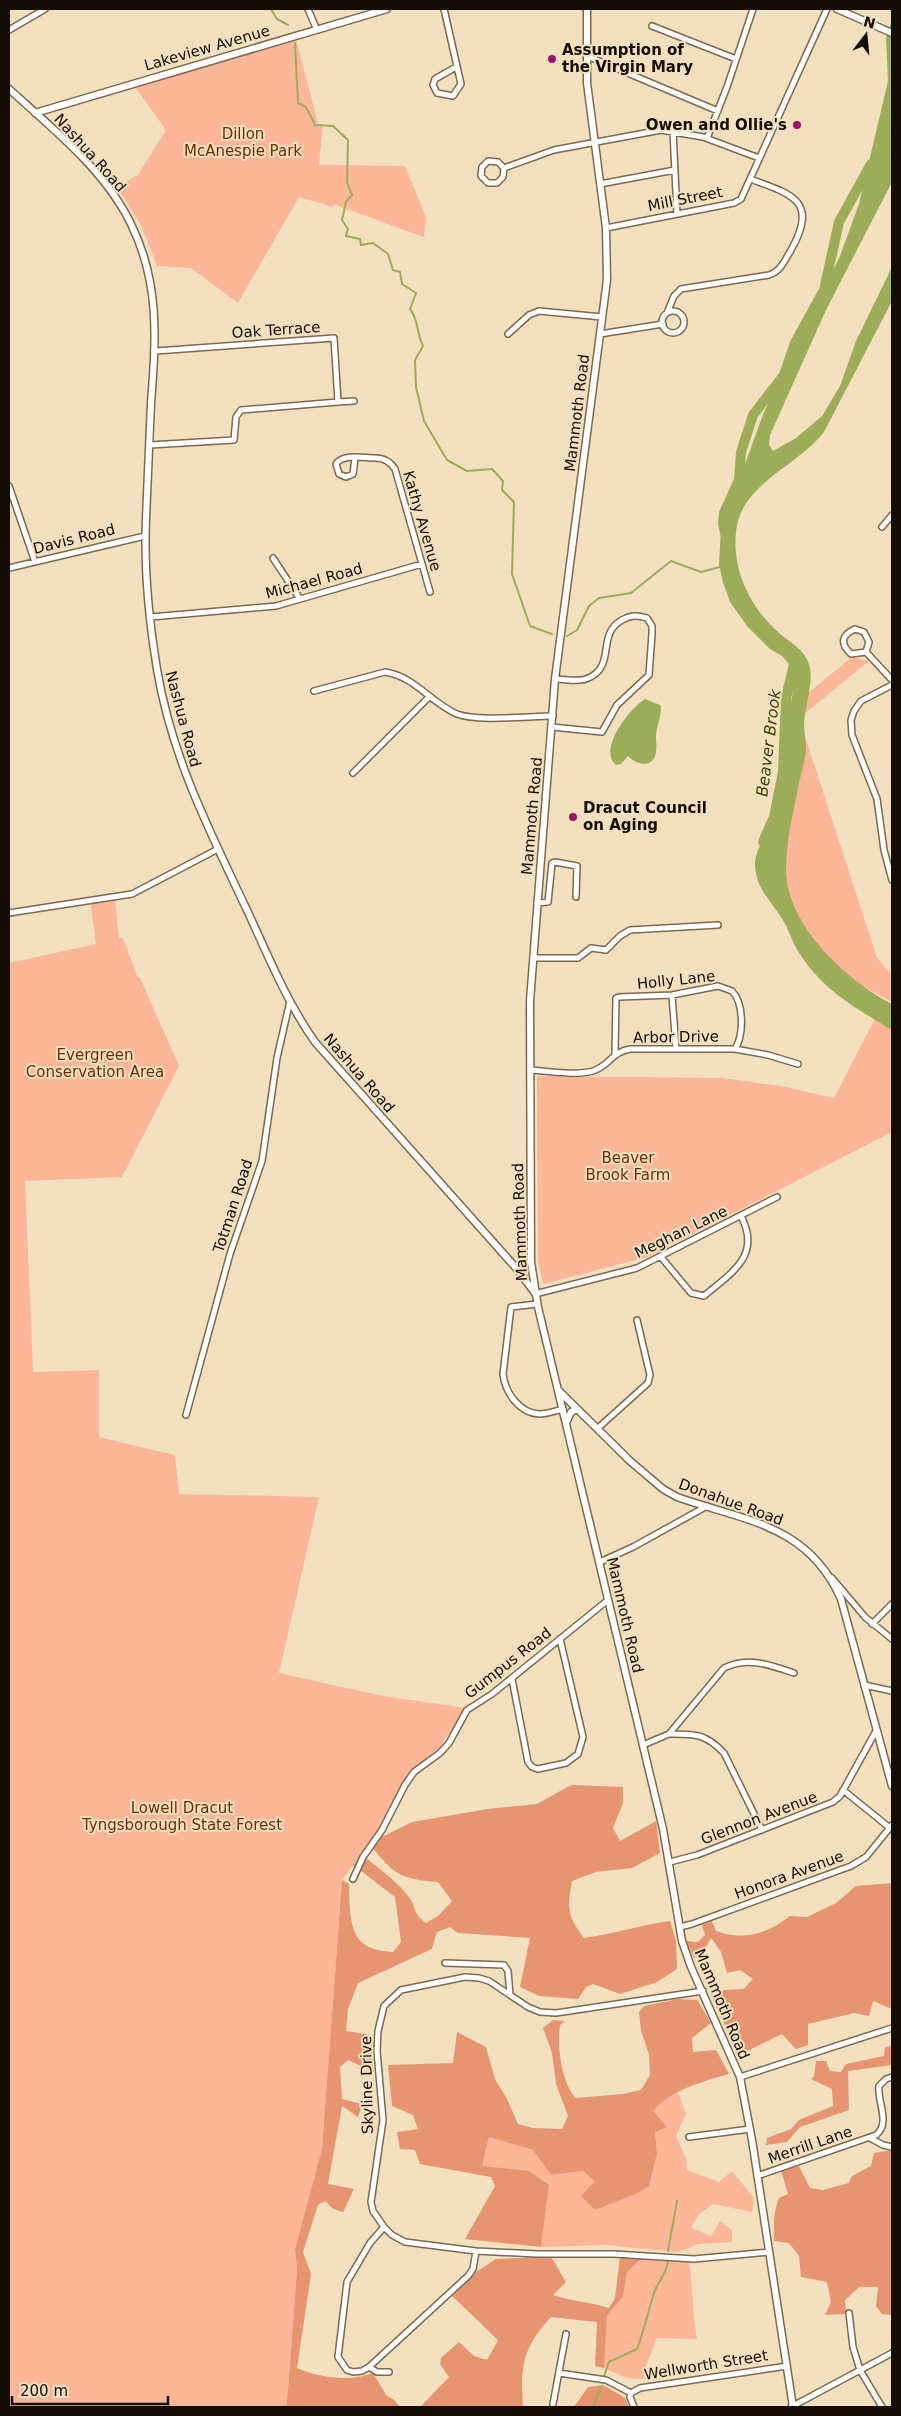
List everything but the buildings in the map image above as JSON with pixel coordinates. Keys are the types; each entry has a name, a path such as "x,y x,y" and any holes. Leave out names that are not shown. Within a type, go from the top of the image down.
{"main road":[{"name":"Lakeview Avenue","path":"35,113 374,10 387,9"},
{"name":"Mammoth Road","path":"587,9 587,83 606,228 607,280 556,679 533,958 530,1001 531,1262 535,1294 670,1862 680,1927 687,1957 740,2077 750,2129 792,2407"},
{"path":"837,9 892,33"},
{"name":"Nashua Road","path":"9,89 105,185 130,223 147,269 153,294 156,351 145,536 151,617 157,669 174,741 192,795 290,1001 315,1042 334,1066 517,1269 535,1294"},
{"name":"Donahue Road","path":"558,1390 630,1461 663,1489 677,1497 754,1521 789,1537 816,1559 832,1578 841,1599 892,1786"},
{"path":"566,1423 571,1412 578,1409"}],"street":[{"path":"9,30 45,9"},
{"path":"308,9 316,28"},
{"path":"444,9 460,84 459,90 453,96 438,93 434,85 436,79 456,67"},
{"path":"707,138 753,9"},
{"name":"Mill Street","path":"606,228 734,203 741,199 827,9"},
{"path":"652,26 736,59"},
{"path":"587,56 718,111"},
{"path":"504,168 551,151 656,131 673,131 707,138 759,158"},
{"path":"673,131 677,214"},
{"path":"488,161 496,161 504,168 503,177 497,183 488,183 481,176 482,167 488,161"},
{"path":"600,184 675,170"},
{"path":"667,313 672,311 680,313 684,319 684,325 679,331 667,331 663,324 667,313 674,296 681,289 769,275 779,269 801,231 803,213 797,202 790,196 750,180"},
{"path":"508,334 529,316 538,311 602,317"},
{"path":"600,334 663,324"},
{"name":"Oak Terrace","path":"156,351 334,338 338,402"},
{"path":"150,445 234,440 235,419 242,410 354,401"},
{"name":"Kathy Avenue","path":"355,458 353,474 346,477 339,474 336,468 338,461 343,458 355,458 382,458 395,469 430,592"},
{"path":"9,486 35,562"},
{"path":"882,527 892,515"},
{"name":"Davis Road","path":"9,568 145,536"},
{"path":"273,558 300,599"},
{"name":"Michael Road","path":"151,617 270,606 422,564"},
{"path":"552,727 602,732 617,705 649,675 652,626 647,618 634,614 623,619 609,630 605,662 598,672 585,680 556,679"},
{"path":"854,629 864,632 869,642 866,652 851,654 845,648 843,640 846,633 854,629"},
{"path":"866,652 892,680"},
{"path":"314,691 386,672 396,674 412,682 429,697 459,715 489,717 553,716"},
{"path":"892,685 861,701 850,720 852,735 877,799 884,850 892,880"},
{"path":"353,773 429,697"},
{"path":"9,913 132,894 218,849"},
{"path":"538,903 548,902 552,863 555,862 577,866 576,897"},
{"path":"533,958 578,958 591,948 606,950 620,936 630,930 718,925"},
{"name":"Holly Lane","path":"615,1054 616,998 672,995 718,986 732,991 739,1003 741,1027 739,1042 735,1049"},
{"path":"672,995 676,1049"},
{"name":"Totman Road","path":"186,1415 230,1254 262,1161 277,1058 290,1001"},
{"name":"Arbor Drive","path":"530,1070 593,1071 602,1067 615,1054 630,1049 735,1049 768,1055 798,1064"},
{"name":"Meghan Lane","path":"535,1294 637,1268 777,1197"},
{"path":"660,1257 691,1293 704,1296 741,1265 746,1255 748,1232 741,1216"},
{"path":"538,1304 511,1307 503,1374 504,1384 514,1402 526,1409 538,1414 563,1410"},
{"path":"598,1428 648,1383 650,1375 637,1320"},
{"path":"600,1562 641,1543 707,1506"},
{"path":"832,1578 872,1624 892,1639"},
{"name":"Gumpus Road","path":"352,1879 414,1772 440,1753 449,1743 467,1710 512,1679 608,1600"},
{"path":"872,1624 892,1604"},
{"path":"512,1679 528,1762 532,1767 538,1769 566,1763 578,1754 583,1737 560,1639"},
{"path":"669,1734 724,1668 729,1665 752,1661 794,1673"},
{"path":"864,1685 892,1691"},
{"name":"Glennon Avenue","path":"670,1862 697,1855 824,1807 840,1796 876,1730"},
{"path":"643,1745 669,1734 695,1734 704,1736 715,1743 724,1753 762,1830"},
{"path":"843,1790 891,1826"},
{"name":"Honora Avenue","path":"680,1927 851,1866 866,1857 891,1826"},
{"path":"445,1963 504,1965 508,1971 510,1995"},
{"name":"Skyline Drive","path":"703,1992 556,2013 534,2010 489,1982 479,1978 465,1977 401,1990 384,2006 378,2031 377,2051 383,2120 371,2202 373,2211 384,2228 405,2242 476,2251 537,2254 614,2254 694,2259 769,2252"},
{"path":"740,2077 892,2028"},
{"name":"Merrill Lane","path":"757,2176 870,2138 880,2132 883,2126 880,2086 886,2079 892,2078"},
{"path":"689,2137 750,2129"},
{"name":"Merrill Lane","path":"870,2138 883,2145 892,2147"},
{"path":"384,2228 370,2243 348,2282 338,2356 346,2370 353,2372 362,2371 370,2367 468,2276 473,2269 476,2251"},
{"path":"849,2313 853,2347 860,2370 882,2407"},
{"path":"553,2404 566,2334"},
{"path":"792,2407 892,2353"},
{"name":"Wellworth Street","path":"630,2394 640,2388 787,2366"},
{"path":"370,2367 377,2372 388,2372"},
{"path":"559,2372 606,2380 630,2394 634,2407"}],"green space":[{"name":"Dillon McAnespie Park","path":"296,39 318,124 323,124 319,165 405,166 426,217 424,237 333,204 333,207 299,197 238,303 191,268 157,266 142,227 117,186 138,175 166,130 135,87"},
{"path":"852,657 869,661 799,718 877,958 892,975 892,1002 833,970 798,928 772,835 788,795 791,707"},
{"name":"Lowell Dracut Tyngsborough State Forest","path":"115,900 119,938 123,938 137,976 140,978 179,1066 122,1177 25,1181 33,1372 99,1370 99,1437 175,1455 179,1494 319,1497 279,1673 383,1696 466,1708 439,1748 423,1761 404,1784 377,1833 342,1880 322,2149 295,2249 297,2270 287,2402 285,2407 9,2407 9,963 96,944 91,904"},
{"name":"Beaver Brook Farm","path":"883,1003 892,1009 892,1132 648,1257 543,1284 538,1261 537,1076 722,1078 781,1086 834,1098"},
{"path":"678,2092 686,2114 676,2136 686,2158 687,2170 719,2182 732,2171 754,2198 752,2212 713,2204 699,2214 691,2228 711,2236 720,2221 732,2230 732,2242 699,2244 678,2252 606,2245 541,2247 549,2185 482,2166 489,2137 533,2150 551,2175 583,2171 596,2181 657,2153 653,2111 662,2100"},
{"path":"642,2258 689,2261 697,2339 657,2338 643,2379 627,2378 604,2368 606,2315 623,2297 627,2272"}],"shaded area":[{"path":"892,20 892,182 826,310 770,435 769,445 773,451 796,438 822,416 840,386 856,341 892,267 892,301 824,432 813,444 759,488 748,501 740,515 736,532 736,546 740,574 751,599 768,622 802,651 810,668 811,675 804,724 806,752 787,849 786,870 789,891 808,931 822,949 856,981 892,1004 892,1030 840,996 817,977 798,951 783,921 758,882 755,867 757,852 776,820 783,796 784,745 794,674 790,665 782,656 770,649 747,626 730,602 719,564 721,530 764,412 840,256 859,204 888,81 886,38"},
{"path":"645,699 660,705 661,708 656,733 655,757 652,761 644,764 635,762 628,756 621,764 616,765 611,758 610,750 613,740 631,711"},
{"path":"571,1785 623,1787 623,1803 613,1828 620,1841 656,1821 660,1853 632,1868 596,1872 572,1881 569,1905 574,1924 584,1938 670,1921 676,1941 677,1969 657,1982 620,1994 593,1984 586,1987 578,1999 539,1996 520,1987 530,1938 458,1933 450,1927 437,1932 432,1949 358,1983 348,2009 346,2031 371,2035 373,2068 367,2069 348,2060 340,2067 342,2099 362,2104 358,2117 342,2106 328,2184 354,2189 343,2212 333,2209 325,2201 318,2205 303,2252 311,2274 297,2368 335,2378 364,2376 373,2373 386,2395 400,2407 285,2407 287,2402 297,2270 295,2249 322,2149 342,1880 349,1884 350,1912 354,1931 359,1939 365,1945 374,1949 393,1952 401,1942 395,1897 353,1865 361,1855 400,1886 409,1897 419,1916 426,1923 438,1916 452,1901 438,1882 405,1877 384,1862 369,1843 377,1833 384,1836 412,1822 488,1809 537,1804"},
{"path":"892,1883 892,2009 873,2001 869,2016 854,2013 808,2024 808,2045 796,2049 782,2034 739,2055 709,1991 743,1989 753,1979 740,1970 727,1973 721,1952 711,1938 703,1952 694,1958 686,1941 698,1942 705,1935 702,1925 712,1921 716,1931 736,1935 755,1934 773,1927 790,1916 807,1917 836,1903 856,1886"},
{"path":"678,1999 697,2000 711,2023 692,2038 693,2052 716,2050 729,2074 688,2087 669,2097 653,2111 667,2127 655,2132 657,2153 649,2186 640,2192 595,2210 581,2196 595,2181 583,2171 551,2175 533,2150 489,2137 482,2166 529,2171 549,2185 541,2247 465,2239 495,2186 491,2177 420,2164 415,2150 400,2149 397,2132 418,2129 413,2115 392,2106 388,2065 453,2063 457,2032 486,2047 495,2079 507,2099 518,2124 533,2128 562,2129 568,2116 556,2084 552,2053 543,2028 553,2020 565,2021 560,2025 561,2063 566,2082 575,2098 623,2094 641,2090 650,2075 649,2054 641,2031 639,2012 644,2006"},
{"path":"892,2046 892,2065 848,2071 849,2110 800,2127 787,2142 766,2145 767,2138 791,2129 799,2120 833,2106 832,2089 811,2079 814,2076 816,2061 826,2061 830,2071 841,2072 846,2064 884,2056 885,2047"},
{"path":"892,2150 892,2315 882,2314 876,2306 878,2287 859,2287 845,2300 846,2314 825,2315 831,2302 827,2282 801,2277 799,2256 789,2243 774,2241 774,2219 777,2203 779,2198 788,2194 781,2171 799,2166 810,2188 823,2190 849,2183 852,2176 871,2166 874,2153"},
{"path":"620,2256 642,2258 627,2272 623,2297 607,2315 604,2368 595,2366 597,2322 551,2317 534,2338 525,2358 522,2380 523,2407 420,2407 449,2377 440,2364 441,2358 459,2342 474,2356 487,2360 498,2340 452,2296 476,2272 496,2259 551,2257 566,2282 553,2295 609,2308 615,2298"},
{"path":"603,2385 625,2398 629,2407 574,2407 588,2387"}],"waterway":[{"path":"271,9 277,19 288,25"},
{"path":"295,43 298,103 306,107 315,125 333,126 348,140 347,182 352,195 346,202 342,220 348,229 346,236 360,239 361,245 373,243 388,254 393,270 400,272 402,284 416,293 410,309 415,317 423,346 415,360 416,387 424,421 447,460 467,471 492,469 503,481 502,490 514,502 512,574 530,626 552,634"},
{"name":"Beaver Brook","path":"726,537 723,524 724,513 739,480 741,452 753,415 784,375 795,343 824,290 839,222 871,164"},
{"path":"567,636 577,630 589,606 599,598 631,593 671,561 701,572 720,567"},
{"name":"Beaver Brook","path":"763,842 774,817 783,772 786,698 795,660"},
{"path":"668,2251 677,2201"},
{"path":"604,2376 609,2362 637,2349 654,2293 666,2270 668,2261"},
{"path":"593,2407 601,2387"}],"place":[{"name":"Assumption of the Virgin Mary","path":"552,59"},
{"name":"Owen and Ollie's","path":"797,125"},
{"name":"Dracut Council on Aging","path":"573,817"}],"park label":[{"name":"Evergreen Conservation Area","path":"95,1064"}]}
